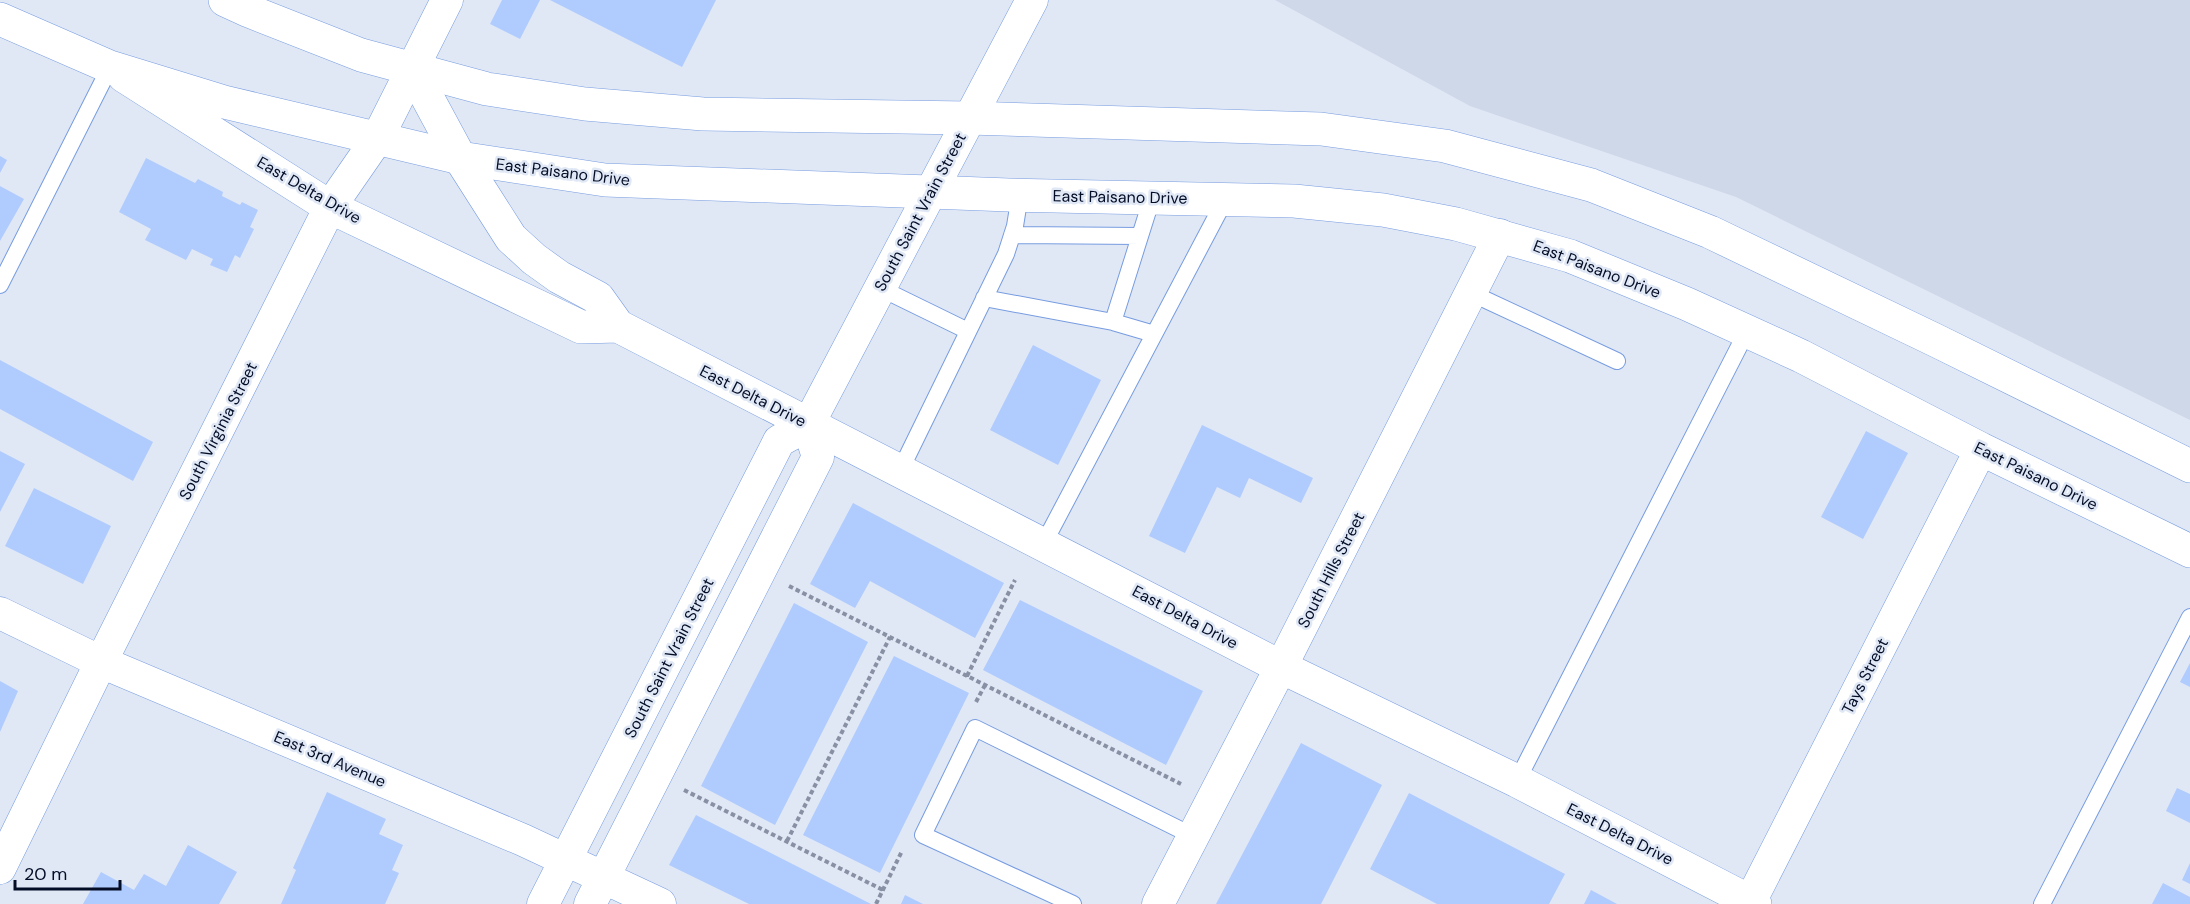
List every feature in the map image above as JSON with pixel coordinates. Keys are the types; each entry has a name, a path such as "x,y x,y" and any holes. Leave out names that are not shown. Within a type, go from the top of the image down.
{"main road":[{"path":"225,0 361,55 487,89 585,104 703,114 969,118 1321,129 1445,146 1591,185 1710,232 2190,466"},
{"name":"East Paisano Drive","path":"0,19 110,67 224,102 460,158 605,180 1020,195 1294,201 1383,210 1456,224 1570,256 1687,304 1801,356 1981,449 2190,551"},
{"name":"East Delta Drive","path":"110,67 330,207 581,327 618,326"},
{"name":"East Delta Drive","path":"412,69 460,158 511,238 559,277 598,298 618,326 808,425 1044,543 1281,667 1517,781 1752,903"}],"street":[{"name":"South Virginia Street","path":"0,868 330,207 377,139 447,0"},
{"name":"South Saint Vrain Street","path":"543,904 779,441 808,425 1032,0"},
{"name":"South Hills Street","path":"1158,904 1500,235"},
{"path":"597,891 818,457 808,425"},
{"name":"Tays Street","path":"1752,903 1981,449"},
{"name":"East 3rd Avenue","path":"0,613 101,662 566,859 597,891 660,904"}],"lane":[{"path":"0,285 110,67"},
{"path":"900,471 1006,254 1020,195"},
{"path":"1113,322 1152,198"},
{"path":"1044,543 1225,200"},
{"path":"1012,235 1140,237"},
{"path":"880,288 968,331"},
{"path":"1471,294 1617,361"},
{"path":"984,298 1113,322 1154,334"},
{"path":"1517,781 1747,331"},
{"path":"2042,904 2190,616"},
{"path":"1073,904 923,835 975,728 1193,836"}],"path":[{"path":"967,676 1015,580"},
{"path":"786,585 1181,784"},
{"path":"787,841 890,637"},
{"path":"683,790 883,890"}],"shaded area":[{"path":"1275,0 2190,0 2190,420 1736,197 1470,106"}],"building":[{"path":"502,0 540,0 520,39 490,24"},
{"path":"550,0 716,0 682,67"},
{"path":"0,156 7,160 0,173"},
{"path":"146,158 195,183 198,179 223,192 222,196 240,205 242,202 258,210 250,227 254,229 240,258 235,255 227,272 210,265 213,259 192,249 186,260 145,240 151,229 119,212"},
{"path":"0,186 24,199 0,241"},
{"path":"1033,345 1101,380 1058,465 990,430"},
{"path":"0,360 153,442 133,481 0,409"},
{"path":"1202,425 1313,478 1301,503 1249,478 1240,498 1217,487 1185,553 1149,536"},
{"path":"1866,431 1908,453 1863,539 1821,517"},
{"path":"0,451 25,464 0,512"},
{"path":"34,488 111,526 83,584 5,546"},
{"path":"853,503 1004,583 975,638 870,581 855,608 810,584"},
{"path":"1020,600 1203,691 1166,765 983,670"},
{"path":"794,603 868,642 775,825 701,786"},
{"path":"894,656 969,693 880,873 803,835"},
{"path":"2190,663 2190,687 2180,682"},
{"path":"0,681 18,691 0,732"},
{"path":"1301,743 1382,785 1321,904 1216,904"},
{"path":"2177,788 2190,794 2190,823 2166,811"},
{"path":"327,792 386,819 379,834 403,845 392,870 399,873 385,904 281,904 296,870 293,868"},
{"path":"1409,793 1565,874 1549,904 1437,904 1370,869"},
{"path":"696,815 871,904 749,904 669,865"},
{"path":"188,845 237,872 219,904 83,904 101,872 134,890 144,874 166,886"},
{"path":"2190,863 2190,884 2182,880"},
{"path":"2163,883 2190,897 2190,904 2152,904"},
{"path":"1591,890 1617,904 1584,904"},
{"path":"905,895 923,904 901,904"}]}
